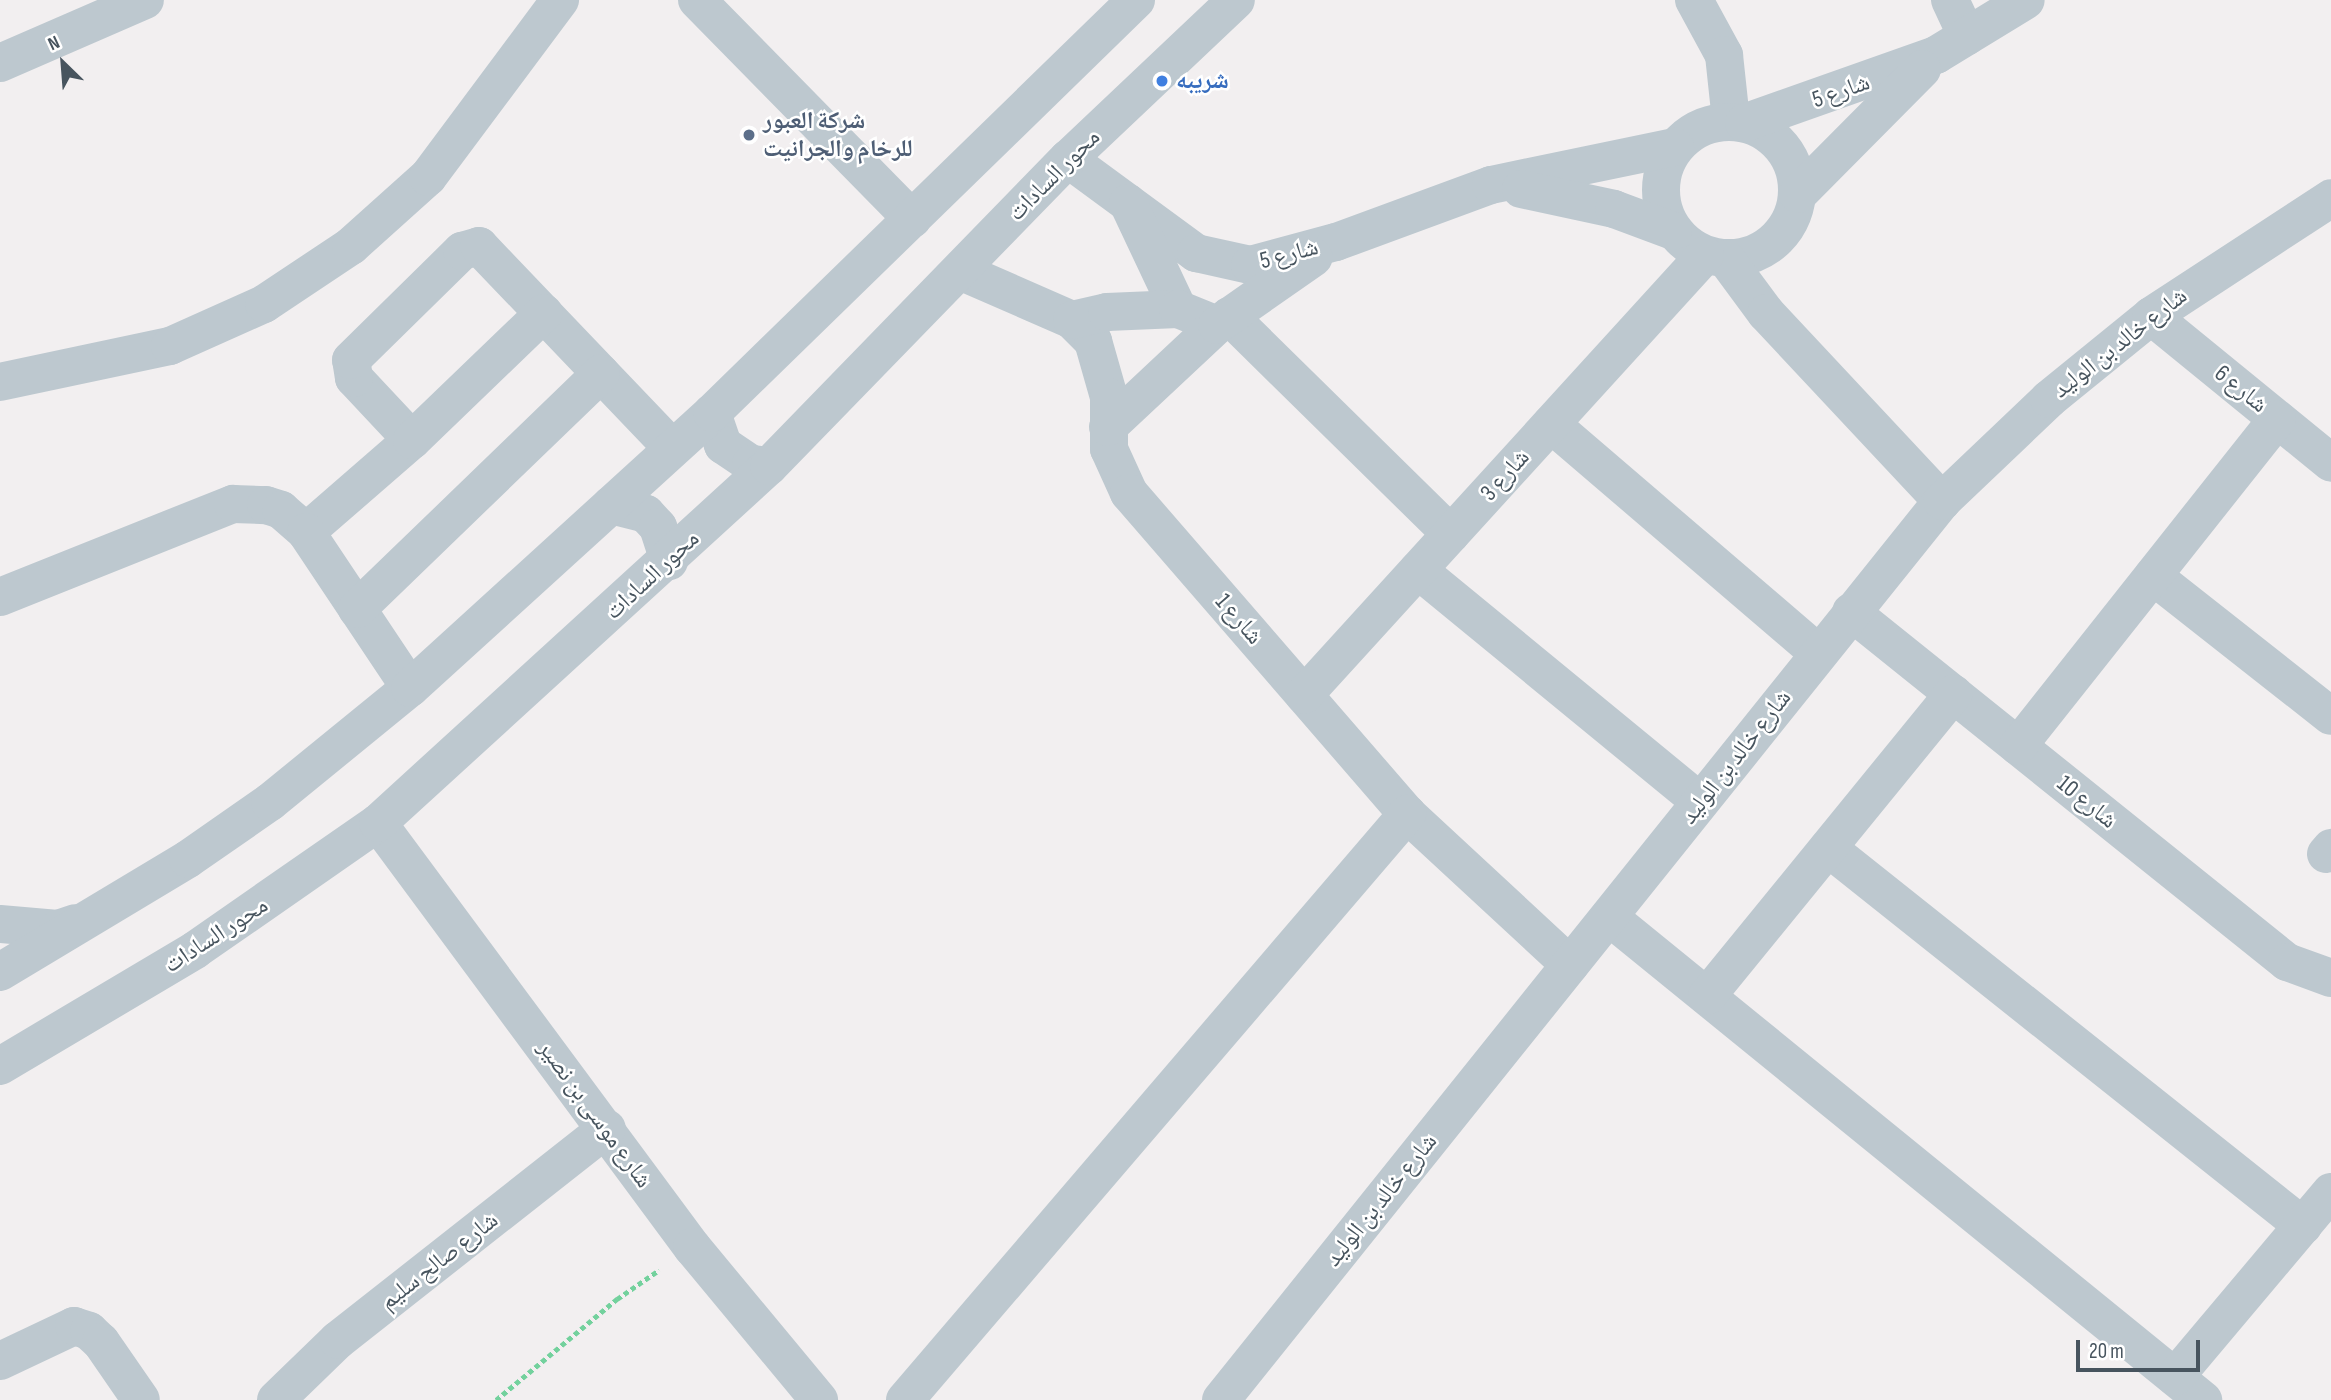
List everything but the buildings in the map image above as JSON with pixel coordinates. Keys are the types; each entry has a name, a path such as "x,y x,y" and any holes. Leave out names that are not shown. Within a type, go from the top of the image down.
{"street":[{"path":"8,55 145,0"},
{"path":"0,383 170,346 264,303 351,246 428,177 560,0"},
{"path":"697,0 912,219"},
{"path":"0,972 107,912 270,802 410,688 712,413 1136,0"},
{"name":"محور السادات","path":"0,1066 195,950 378,823 669,561 769,466 1068,159 1236,0"},
{"path":"1694,0 1724,55 1737,122"},
{"path":"1950,0 1952,45"},
{"name":"شارع 5","path":"1737,122 1952,45 2026,0"},
{"name":"شارع 5","path":"1798,194 1952,45"},
{"path":"1716,257 1742,258 1769,246 1789,223 1798,194 1789,157 1762,130 1737,122 1700,129 1675,147 1660,188 1663,211 1673,231 1716,257 1942,501"},
{"name":"شارع 5","path":"1068,159 1196,253 1222,262 1250,265 1336,242 1491,185 1675,147"},
{"name":"شارع 5","path":"1491,185 1553,193 1673,231"},
{"name":"شارع خالد بن الوليد","path":"1221,1400 1942,501 2049,399 2151,316 2331,198"},
{"path":"1128,203 1178,309"},
{"path":"1108,426 1223,320 1336,242"},
{"path":"412,440 354,378 351,360 470,246 487,251 672,448"},
{"name":"شارع 3","path":"1304,695 1551,424 1716,257"},
{"name":"شارع 1","path":"960,271 1072,320 1093,341 1104,368 1108,426 1116,472 1129,493 1407,814 1570,965"},
{"path":"1072,320 1107,312 1178,309 1223,320 1451,534"},
{"path":"306,532 412,440 544,313"},
{"name":"شارع 6","path":"2151,316 2331,463"},
{"path":"358,610 601,373"},
{"path":"712,413 723,445 751,464 769,466"},
{"path":"2018,746 2277,419"},
{"path":"1551,424 1818,653"},
{"path":"0,597 233,504 274,508 306,532 410,688"},
{"path":"611,505 646,514 658,527 669,561"},
{"path":"1418,570 1700,802"},
{"path":"2153,576 2331,716"},
{"name":"شارع 10","path":"1851,612 2287,962 2331,978"},
{"path":"1707,996 1953,694"},
{"path":"905,1400 1407,814"},
{"name":"شارع موسى بن نصير","path":"378,823 607,1128 692,1247 819,1400"},
{"path":"1828,848 2303,1226"},
{"path":"0,924 58,929 107,912"},
{"path":"1609,917 2189,1389 2303,1226 2331,1192"},
{"name":"شارع صالح سليم","path":"276,1400 338,1340 607,1128"},
{"path":"0,1361 59,1329 82,1328 101,1342 141,1400"}],"path":[{"path":"496,1400 617,1299 692,1247"}],"place":[{"name":"شريبه","path":"1162,81"},
{"name":"شركة العبور للرخام والجرانيت","path":"749,135"}]}
